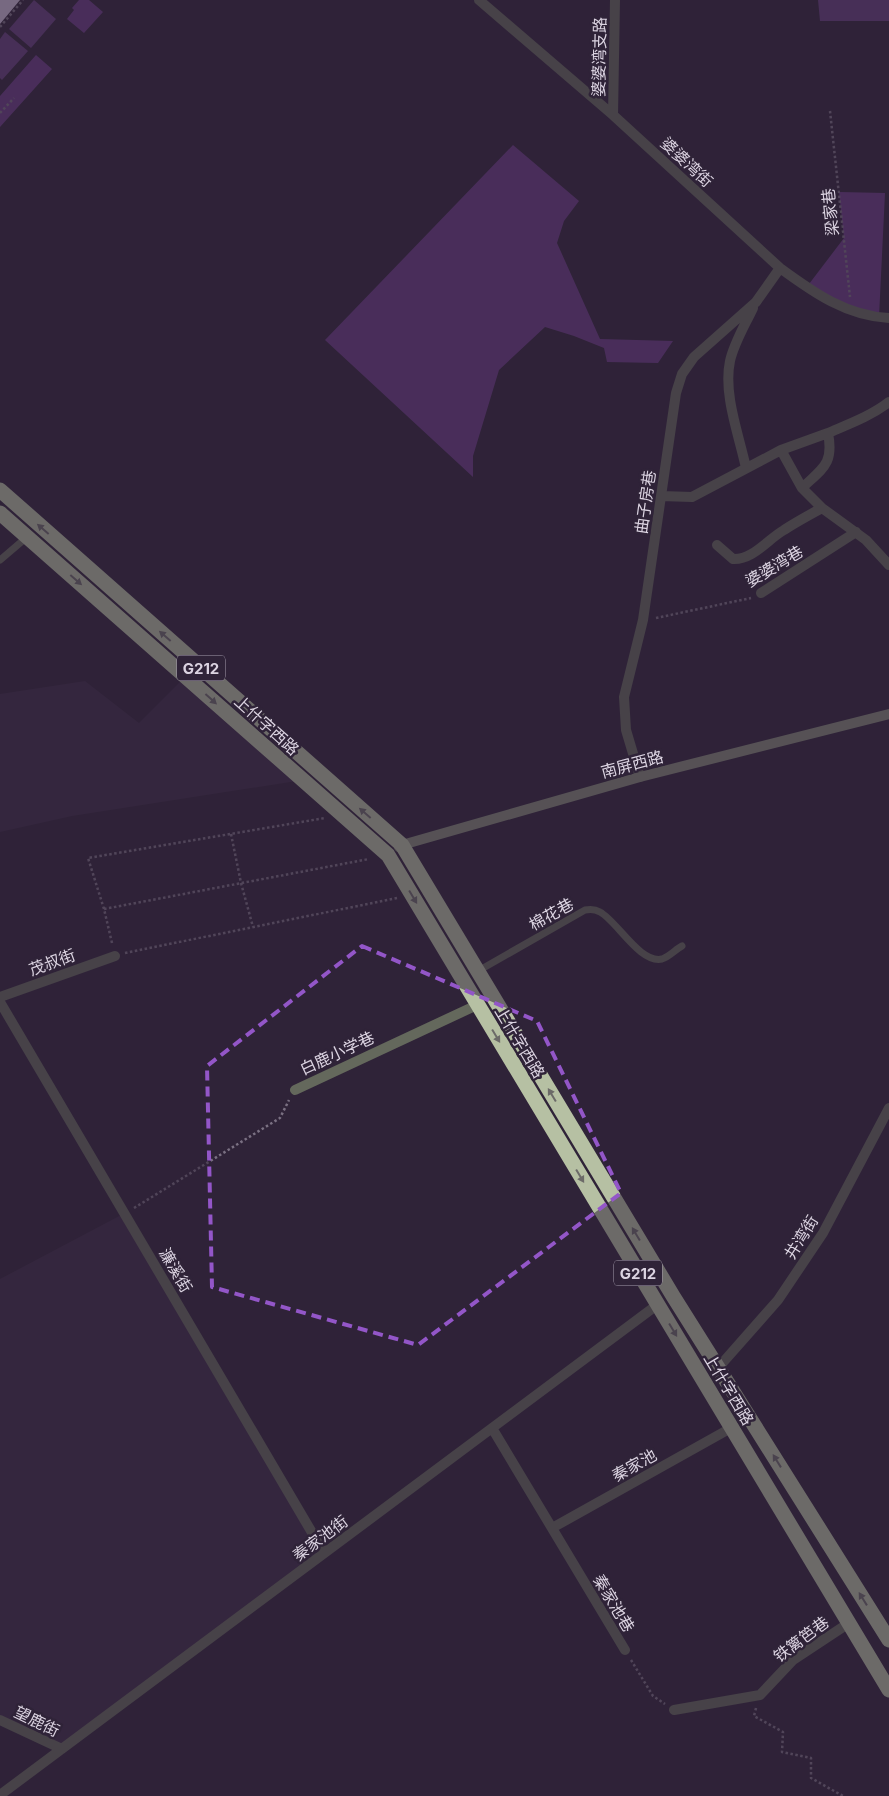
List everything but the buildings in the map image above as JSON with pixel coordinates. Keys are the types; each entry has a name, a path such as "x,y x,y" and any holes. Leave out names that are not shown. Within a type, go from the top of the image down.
{"highway":[{"name":"上什字西路","path":"0,490 402,845 663,1280 889,1640"},
{"name":"上什字西路","path":"0,513 388,855 889,1690"}],"street":[{"name":"婆婆湾街","path":"479,0 613,115 780,268 806,288 842,308 861,314 889,318"},
{"name":"婆婆湾支路","path":"613,115 615,0"},
{"name":"曲子房巷","path":"640,777 626,730 624,697 643,620 676,392 682,374 694,357 756,302 780,268"},
{"path":"746,468 729,394 728,376 730,360 756,302"},
{"path":"661,496 692,497 703,493 781,450 828,434 864,418 881,409 889,402"},
{"path":"802,488 828,461 830,455 828,434"},
{"path":"781,450 802,488 822,508 866,540 889,565"},
{"path":"718,545 733,559 744,558 782,530 822,508"},
{"name":"婆婆湾巷","path":"761,594 856,532"},
{"name":"南屏西路","path":"388,855 402,845 640,777 889,714"},
{"name":"茂叔街","path":"0,997 115,956"},
{"name":"濂溪街","path":"0,1002 324,1553"},
{"name":"白鹿小学巷","path":"295,1090 477,1005"},
{"name":"井湾街","path":"718,1368 778,1300 823,1233 889,1108"},
{"name":"秦家池街","path":"0,1795 658,1305"},
{"name":"秦家池巷","path":"492,1428 625,1650"},
{"name":"秦家池","path":"552,1528 731,1428"},
{"name":"铁篱笆巷","path":"760,1695 793,1660 848,1623"},
{"path":"674,1710 760,1695"},
{"name":"望鹿街","path":"0,1720 62,1750"}],"lane":[{"path":"0,560 27,537"},
{"name":"棉花巷","path":"478,971 585,910 593,909 601,912 630,942 654,959 662,959 682,946"}],"path":[{"path":"0,27 23,0"},
{"path":"0,113 14,98"},
{"name":"梁家巷","path":"830,111 852,311"},
{"name":"婆婆湾巷","path":"643,620 750,599 761,594"},
{"path":"343,816 88,858 104,909 115,956 411,895"},
{"path":"231,834 241,883 253,927"},
{"path":"104,909 388,855"},
{"name":"白鹿小学巷","path":"125,1213 280,1118 295,1090"},
{"name":"秦家池巷","path":"625,1650 653,1696 674,1710"},
{"path":"760,1695 754,1716 783,1732 782,1752 811,1758 811,1778 843,1796"}],"highlighted area":[{"path":"362,946 537,1021 621,1193 418,1345 212,1287 207,1066"}],"shaded area":[{"path":"34,0 56,19 31,48 9,29"},
{"path":"79,0 89,0 103,12 84,33 67,19 74,10 72,8"},
{"path":"818,0 889,0 889,21 820,21"},
{"path":"5,32 28,51 2,80 0,78 0,39"},
{"path":"36,55 52,69 0,127 0,96"},
{"path":"513,145 579,201 564,221 557,243 600,339 673,341 658,363 607,362 604,348 545,327 499,370 473,456 473,477 325,340"},
{"path":"839,192 885,193 879,317 806,288 844,238"},
{"path":"185,677 303,780 72,816 0,832 0,694 85,681 139,723"},
{"path":"125,1213 324,1553 62,1749 0,1720 0,1279"}]}
